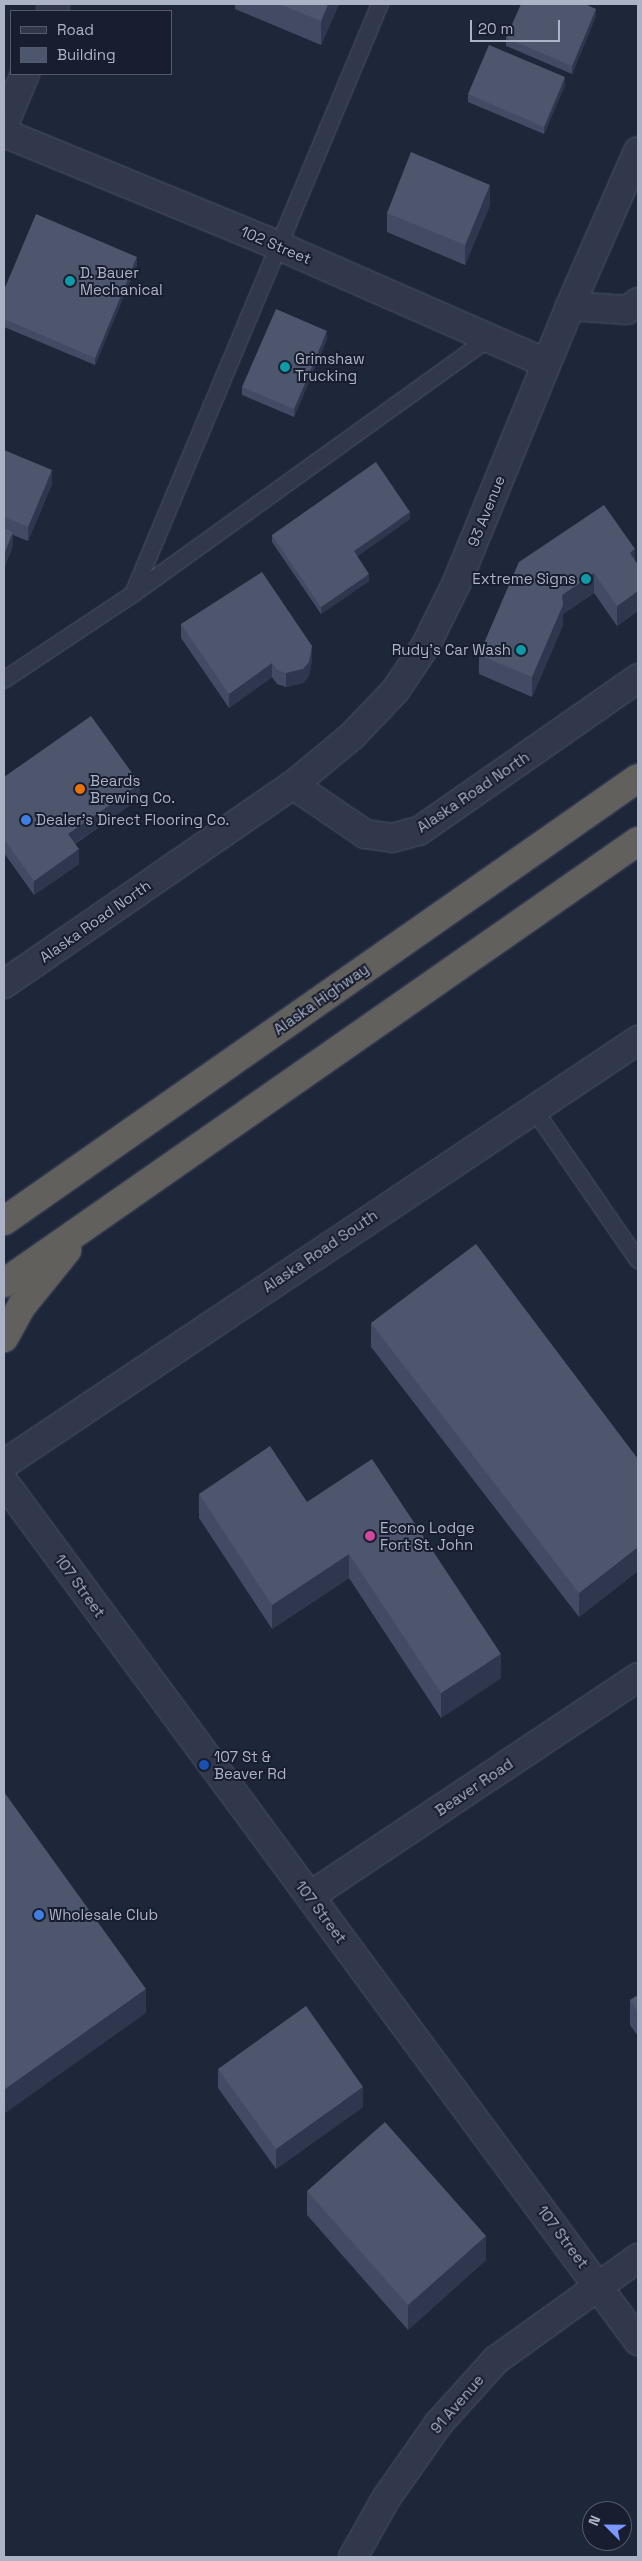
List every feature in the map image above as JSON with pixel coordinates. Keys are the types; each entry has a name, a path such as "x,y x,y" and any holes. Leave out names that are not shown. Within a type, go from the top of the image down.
{"highway":[{"name":"Alaska Highway","path":"4,1220 638,778"},
{"path":"4,1283 638,841"},
{"path":"4,1197 56,1184"},
{"path":"4,1338 22,1306 86,1226"}],"street":[{"path":"4,124 25,75"},
{"name":"102 Street","path":"4,133 277,245 546,363"},
{"name":"93 Avenue","path":"293,785 352,736 395,690 426,645 457,582 546,363 638,151"},
{"path":"570,306 627,310 638,302"},
{"name":"Alaska Road North","path":"4,984 293,785 365,834 392,838 419,831 638,678"},
{"name":"Alaska Road South","path":"4,1464 533,1108 638,1040"},
{"name":"107 Street","path":"4,1482 638,2341"},
{"name":"Beaver Road","path":"310,1896 638,1677"},
{"name":"91 Avenue","path":"353,2557 387,2496 439,2423 496,2360 638,2258"}],"lane":[{"path":"133,594 277,245 380,4"},
{"path":"4,680 133,594 489,338"},
{"path":"533,1108 638,1260"}],"building":[{"path":"279,4 328,4 321,21"},
{"path":"521,4 585,4 596,9 572,66 506,38"},
{"path":"489,45 565,77 544,127 468,94"},
{"path":"411,152 490,185 465,245 387,213"},
{"name":"D. Bauer Mechanical","path":"36,214 137,257 95,358 4,319 4,290"},
{"name":"Grimshaw Trucking","path":"276,309 327,331 294,409 242,387"},
{"path":"4,450 52,470 28,527 4,517"},
{"path":"376,462 410,512 354,551 369,574 321,607 272,535"},
{"path":"604,505 635,549 630,553 638,565 638,591 617,606 594,573 562,595 563,605 532,677 479,655 519,562"},
{"path":"4,528 13,532 4,554"},
{"path":"262,572 312,646 309,662 303,669 286,673 277,670 272,663 229,694 181,624"},
{"path":"91,716 140,784 68,834 79,849 34,881 4,839 4,777"},
{"path":"476,1244 638,1459 638,1547 579,1593 371,1323"},
{"path":"270,1446 307,1502 372,1459 501,1654 441,1693 349,1554 272,1605 199,1494"},
{"name":"Wholesale Club","path":"4,1792 146,1989 4,2090"},
{"path":"638,1995 638,2012 630,2000"},
{"path":"306,2006 363,2087 276,2149 218,2069"},
{"path":"385,2122 486,2236 408,2305 307,2191"}],"place":[{"name":"D. Bauer Mechanical","path":"70,281"},
{"name":"Grimshaw Trucking","path":"285,367"},
{"name":"Extreme Signs","path":"586,579"},
{"name":"Rudy's Car Wash","path":"521,650"},
{"name":"Beards Brewing Co.","path":"80,789"},
{"name":"Dealer's Direct Flooring Co.","path":"26,820"},
{"name":"Econo Lodge Fort St. John","path":"370,1536"},
{"name":"107 St & Beaver Rd","path":"204,1765"},
{"name":"Wholesale Club","path":"39,1915"}]}
